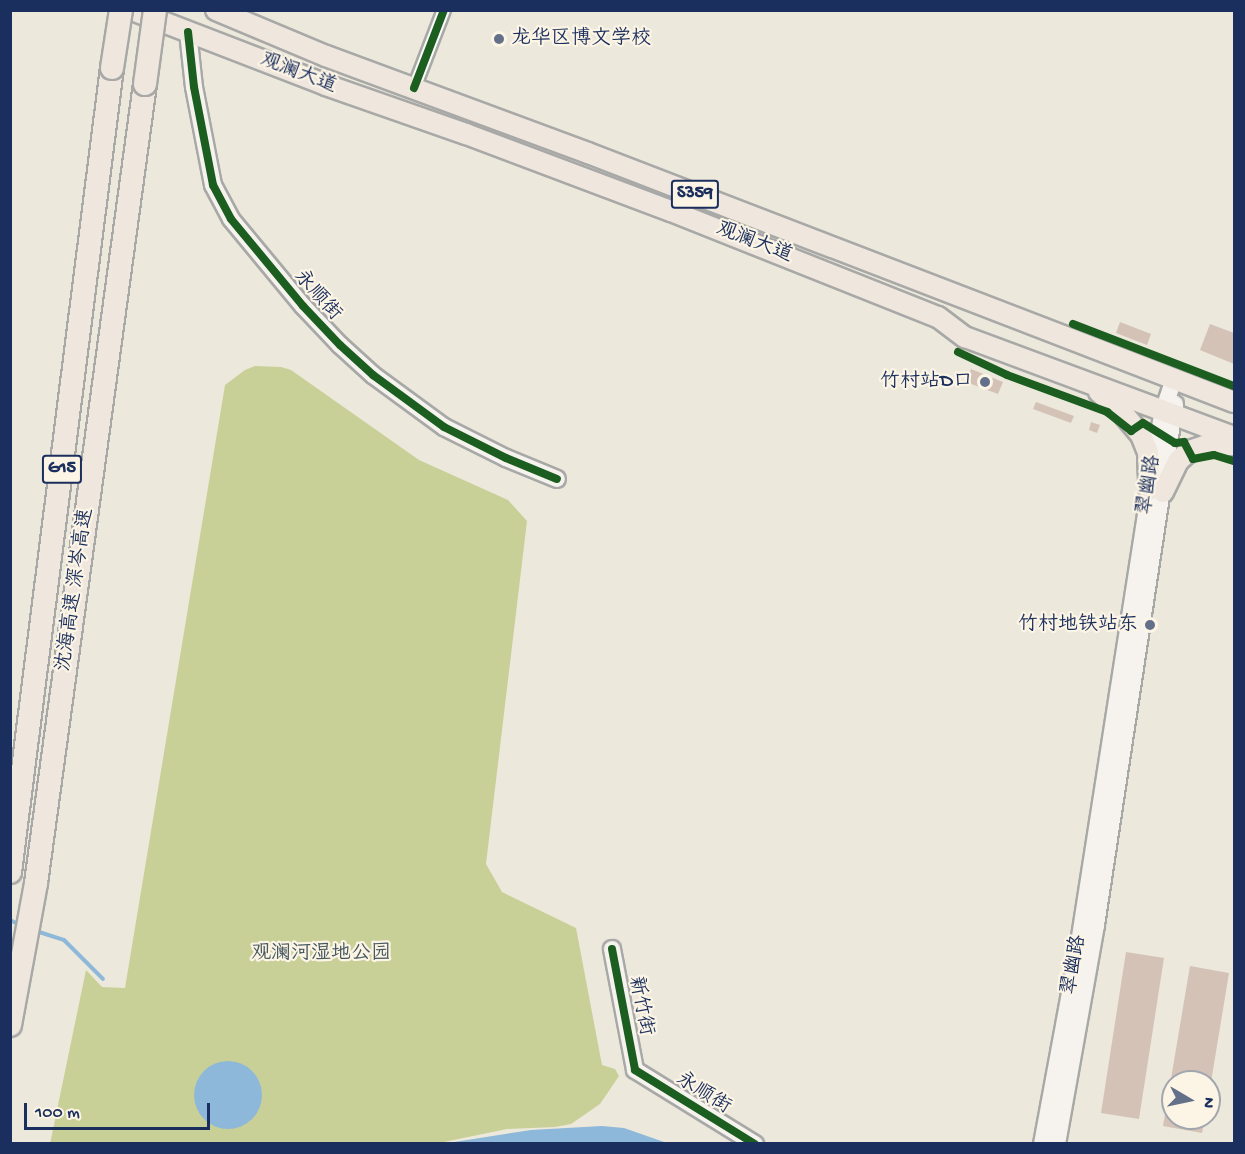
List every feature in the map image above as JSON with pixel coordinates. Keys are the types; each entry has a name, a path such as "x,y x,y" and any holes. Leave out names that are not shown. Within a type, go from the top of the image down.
{"highway":[{"name":"沈海高速 深岑高速","path":"11,871 121,10"},
{"name":"沈海高速 深岑高速","path":"10,1025 36,883 145,84 146,13"}],"main road":[{"name":"观澜大道","path":"216,10 1234,402"},
{"name":"观澜大道","path":"146,13 188,32 672,211 938,317 965,337 1234,437"},
{"name":"永顺街","path":"188,32 194,87 213,185 231,219 303,306 373,375 444,427 506,458 557,479"},
{"path":"1077,379 1112,402 1136,428 1148,452 1156,491"},
{"name":"翠幽路","path":"1042,1143 1077,956 1174,379"},
{"path":"1156,491 1178,461 1189,452 1204,446 1234,445"},
{"name":"翠幽路","path":"1057,1143 1090,957 1156,491"},
{"name":"新竹街","path":"612,949 635,1070"},
{"name":"永顺街","path":"635,1070 755,1143"}],"street":[{"path":"114,10 146,13"},
{"path":"414,88 444,10"}],"green space":[{"name":"观澜河湿地公园","path":"255,366 281,367 291,370 419,460 508,500 527,521 486,864 502,892 576,928 602,1065 615,1069 619,1076 600,1104 571,1124 507,1129 439,1143 50,1144 86,970 102,987 125,988 225,385 245,370"}],"water":[{"path":"228,1061 241,1064 252,1071 259,1082 262,1095 259,1108 252,1119 241,1126 228,1129 215,1126 204,1119 197,1108 194,1095 197,1082 204,1071 215,1064"},
{"path":"602,1126 624,1128 667,1143 448,1143 531,1130"}],"building":[{"path":"1120,322 1151,334 1147,345 1116,333"},
{"path":"1210,324 1234,333 1234,364 1200,350"},
{"name":"竹村站D口","path":"971,369 1003,382 998,394 966,382"},
{"path":"1036,402 1074,416 1071,423 1033,409"},
{"path":"1091,422 1100,425 1097,433 1089,430"},
{"path":"1126,952 1164,958 1139,1119 1101,1113"},
{"path":"1190,966 1229,973 1213,1070 1172,1070"},
{"path":"1185,1130 1203,1130 1202,1133"}],"waterway":[{"path":"10,920 20,925"},
{"path":"36,931 64,940 103,979"}],"cycle path":[{"path":"414,88 444,10"},
{"path":"188,32 194,87 213,185 231,219 303,306 340,345 373,375 444,427 506,458 557,479"},
{"path":"1073,324 1234,386"},
{"path":"958,352 1007,375 1107,412 1131,431 1143,423 1175,443 1184,442 1193,459 1214,455 1234,461"},
{"path":"612,949 635,1070 755,1144"}],"place":[{"name":"龙华区博文学校","path":"499,39"},
{"name":"竹村站D口","path":"985,382"},
{"name":"竹村地铁站东","path":"1150,625"}]}
